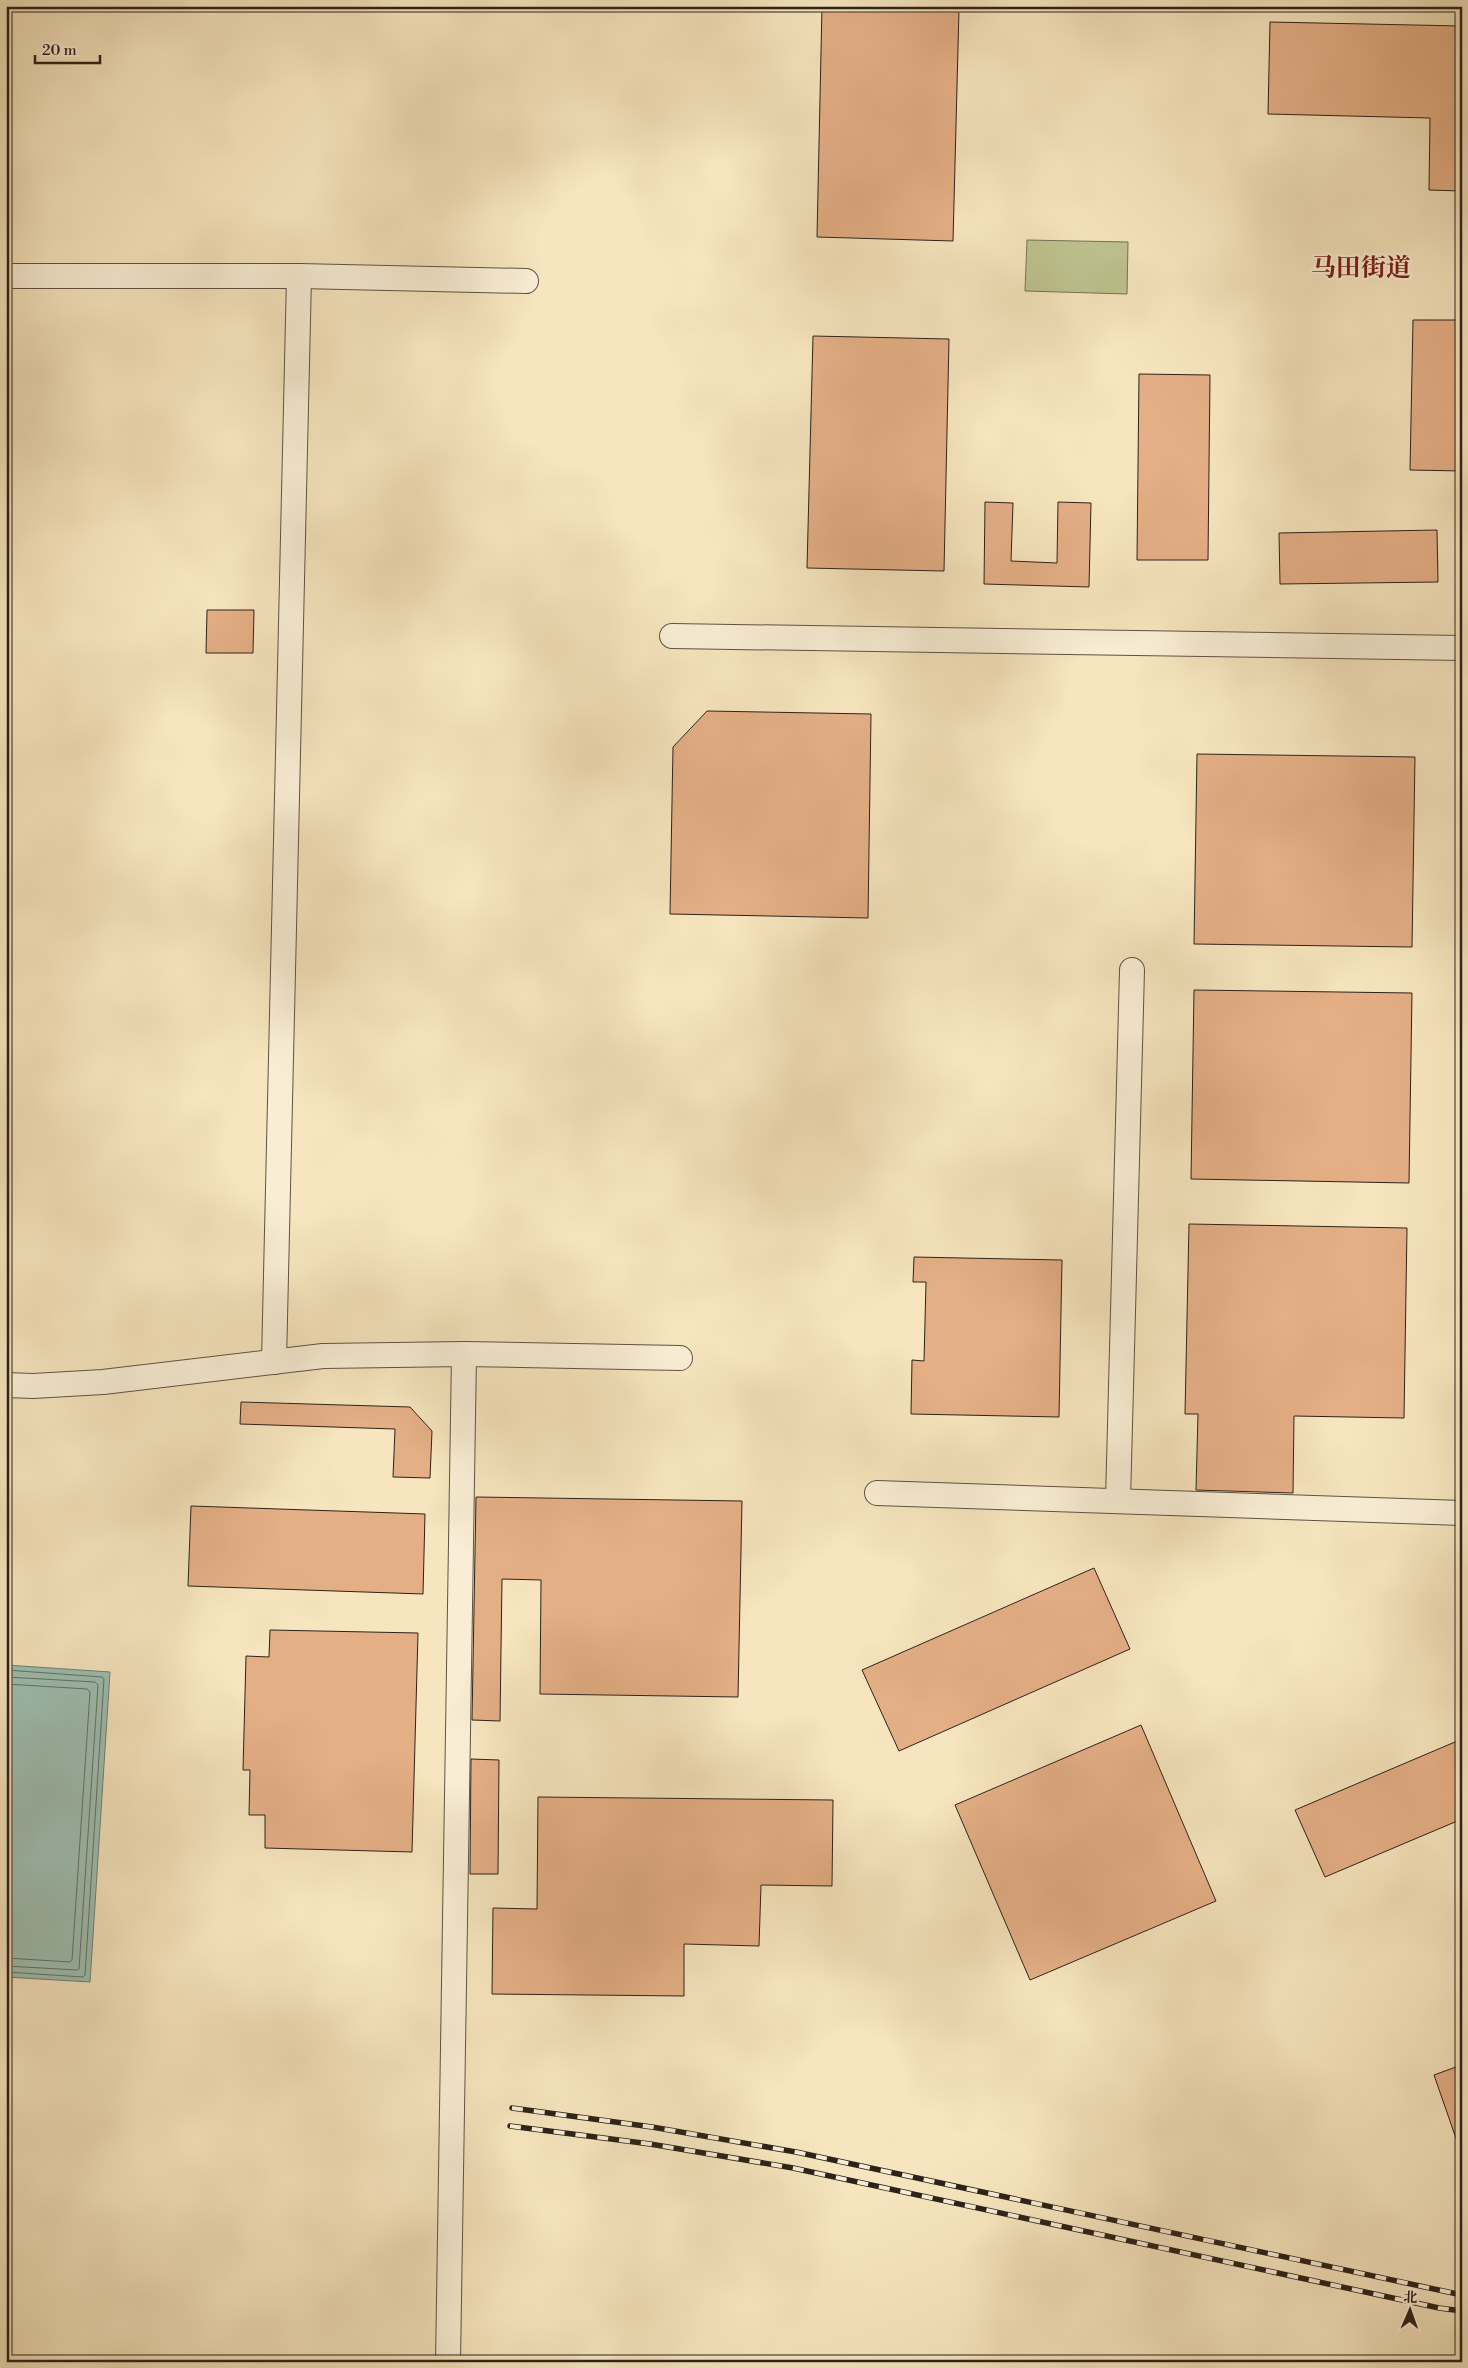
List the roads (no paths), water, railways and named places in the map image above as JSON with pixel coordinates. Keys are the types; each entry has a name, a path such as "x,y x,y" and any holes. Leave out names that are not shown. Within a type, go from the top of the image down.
{"street":[{"path":"6,276 299,276 526,281"},
{"path":"274,1362 299,276"},
{"path":"672,636 1462,648"},
{"path":"1118,1501 1132,970"},
{"path":"448,2362 464,1354"},
{"path":"6,1385 33,1386 103,1382 323,1356 464,1354 680,1358"},
{"path":"877,1493 1462,1513"}],"water":[{"path":"6,1665 110,1672 90,1982 6,1977"}],"railway":[{"path":"512,2108 652,2127 796,2152 1462,2295"},
{"path":"510,2126 650,2144 793,2168 1439,2308 1462,2311"}],"district":[{"name":"马田街道","path":"1361,267"}]}
